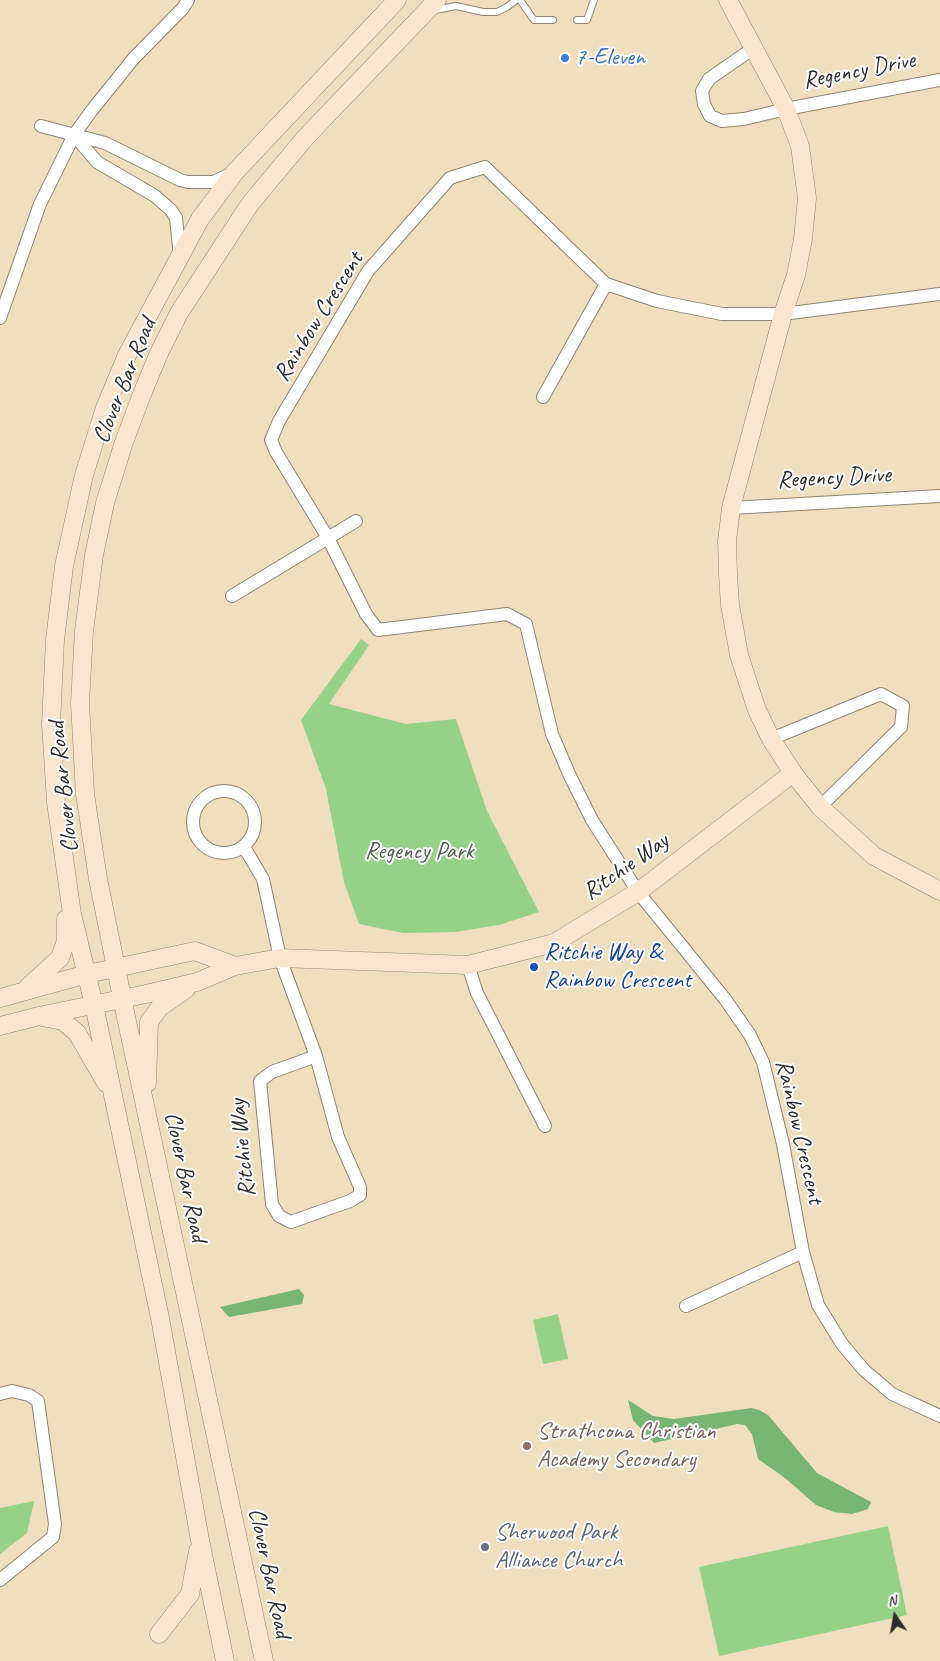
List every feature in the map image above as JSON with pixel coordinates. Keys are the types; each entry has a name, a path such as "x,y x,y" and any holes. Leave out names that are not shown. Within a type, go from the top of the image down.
{"main road":[{"name":"Clover Bar Road","path":"225,1661 200,1540 160,1318 94,1005 72,914 56,802 52,724 55,640 64,566 84,474 105,408 126,355 200,219 235,172 397,0"},
{"name":"Clover Bar Road","path":"264,1661 98,878 85,794 80,703 84,631 94,555 105,503 124,442 152,369 179,313 250,204 305,138 436,0"},
{"name":"Regency Drive","path":"726,3 755,47 786,108 800,146 807,198 803,239 796,275 783,314 731,508 728,574 739,655 757,710 771,739 793,773 820,807 874,856 940,891"},
{"name":"Ritchie Way","path":"0,1026 197,982 235,966 280,958 468,965 554,943 638,892 793,773"},
{"path":"22,992 60,958 66,941 62,850"},
{"path":"0,998 87,974 195,951 235,966"},
{"path":"147,1111 149,1022 160,1007 197,982"},
{"path":"40,1016 63,1022 77,1033 113,1096"},
{"path":"159,1634 190,1594 200,1540"}],"street":[{"path":"0,318 40,204 74,135 134,58 183,8 188,0"},
{"name":"Regency Drive","path":"755,47 709,79 702,90 704,104 710,116 722,121 744,119 786,108 940,80"},
{"path":"41,126 105,143 180,180 188,182 213,182 235,172"},
{"path":"74,135 97,162 156,196 171,210 176,218 180,257"},
{"name":"Rainbow Crescent","path":"783,314 722,314 657,301 606,284 485,167 450,178 368,271 279,421 271,440 276,452 328,538 366,614 378,630 507,614 526,624 552,734 592,820 638,892 725,1000 750,1035 763,1062 783,1144 803,1252 818,1305 842,1344 864,1370 892,1394 940,1416"},
{"path":"542,397 606,284"},
{"path":"783,314 940,294"},
{"name":"Regency Drive","path":"731,508 940,496"},
{"path":"232,596 356,521"},
{"path":"771,739 867,698 881,694 903,706 901,727 820,807"},
{"path":"221,791 231,791 248,801 254,810 256,825 251,839 244,847 235,852 224,854 204,847 197,839 193,828 195,812 202,799 221,791"},
{"name":"Ritchie Way","path":"244,847 263,879 280,958 316,1056 338,1137 360,1187 360,1194 350,1201 291,1222 280,1216 272,1204 260,1081 272,1072 316,1056"},
{"path":"468,965 477,993 545,1126"},
{"path":"686,1306 803,1252"},
{"path":"0,1394 12,1391 29,1395 38,1401 55,1524 53,1537 0,1580"}],"lane":[{"path":"422,15 436,9 456,6 483,12 497,12 518,0 534,20 553,20"},
{"path":"577,20 587,20 594,0 588,0"}],"green space":[{"name":"Regency Park","path":"361,639 369,645 329,704 406,724 456,719 487,811 539,912 499,925 455,932 403,933 359,924 344,882 326,789 301,720"},
{"path":"299,1289 304,1295 302,1304 229,1317 220,1307"},
{"path":"558,1314 568,1359 543,1364 533,1320"},
{"path":"628,1400 653,1416 674,1419 752,1408 759,1410 768,1415 817,1473 871,1502 868,1509 852,1514 834,1512 816,1505 785,1478 758,1459 752,1434 745,1425 737,1424 654,1443 633,1420"},
{"path":"34,1501 27,1533 0,1554 0,1508"},
{"path":"888,1526 907,1615 719,1656 699,1567"}],"place":[{"name":"7-Eleven","path":"565,58"},
{"name":"Ritchie Way & Rainbow Crescent","path":"534,967"},
{"name":"Strathcona Christian Academy Secondary","path":"527,1446"},
{"name":"Sherwood Park Alliance Church","path":"485,1547"}]}
